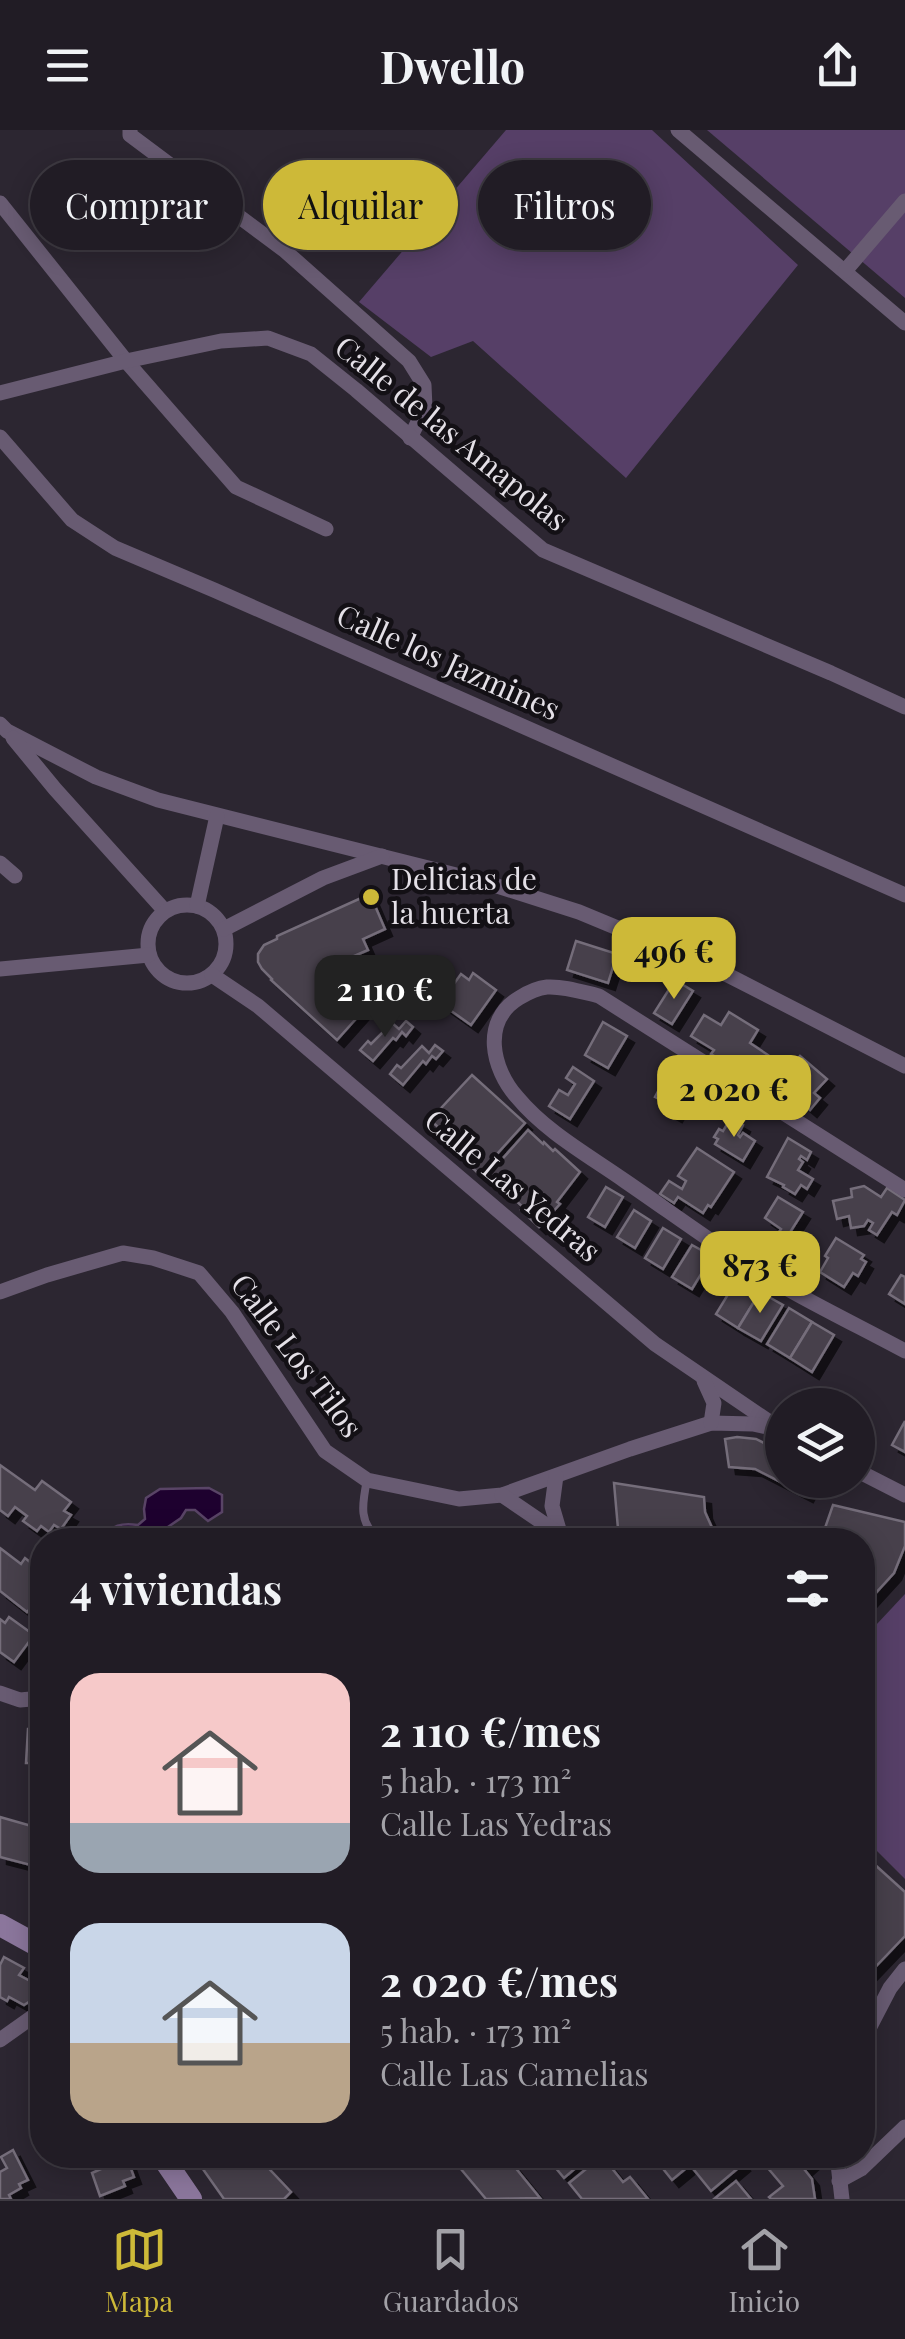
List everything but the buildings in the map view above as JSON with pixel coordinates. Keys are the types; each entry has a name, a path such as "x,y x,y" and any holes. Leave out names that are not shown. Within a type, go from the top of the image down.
{"street":[{"path":"130,130 130,135 284,250 409,362 424,386 425,408 410,438"},
{"path":"678,130 905,323"},
{"path":"844,271 905,201"},
{"path":"0,203 126,361 236,487 326,530"},
{"name":"Calle de las Amapolas","path":"0,393 221,340 268,338 311,354 542,550 905,707"},
{"name":"Calle los Jazmines","path":"0,437 72,520 116,548 905,896"},
{"path":"3,728 96,776 158,800 488,884 579,912 714,968 905,1066"},
{"path":"3,728 165,911"},
{"path":"196,906 217,816"},
{"path":"224,930 323,878 382,856"},
{"path":"0,864 16,876"},
{"path":"180,905 196,906 218,919 227,942 226,954 212,975 182,984 156,969 149,956 148,938 165,911 180,905"},
{"path":"0,969 149,956"},
{"name":"Calle Las Yedras","path":"212,975 258,1006 655,1344 765,1419"},
{"path":"905,1190 599,996 544,987 511,1002 500,1016 494,1046 502,1076 516,1097 553,1131 740,1261 905,1351"},
{"name":"Calle Los Tilos","path":"0,1292 123,1253 199,1273 232,1312 325,1450 368,1480 459,1499 502,1495 711,1423 765,1426"},
{"path":"702,1377 714,1403 711,1423"},
{"path":"556,1476 552,1506 561,1528"},
{"path":"875,1480 905,1496"},
{"path":"502,1495 551,1528"},
{"path":"0,1693 30,1699"},
{"path":"0,1925 30,1941"},
{"path":"875,2017 905,1969"},
{"path":"0,2040 30,2019"},
{"path":"875,2156 905,2127"},
{"path":"170,2168 191,2199"},
{"path":"838,2168 842,2199"},
{"path":"838,2181 862,2168"}],"lane":[{"path":"368,1480 363,1500 363,1518 368,1528"}],"shaded area":[{"path":"506,130 652,130 798,265 626,478 473,341 431,357 359,302 403,250 458,250 458,186 478,163 478,250 651,250 651,160 480,160"},
{"path":"707,130 905,130 905,298"},
{"path":"209,1488 222,1495 222,1512 208,1521 195,1510 186,1510 166,1528 113,1528 138,1525 145,1519 146,1498 160,1489"},
{"path":"905,1594 905,1879 875,1849 875,1626"}],"place":[{"name":"Delicias de la huerta","path":"371,897"}]}
